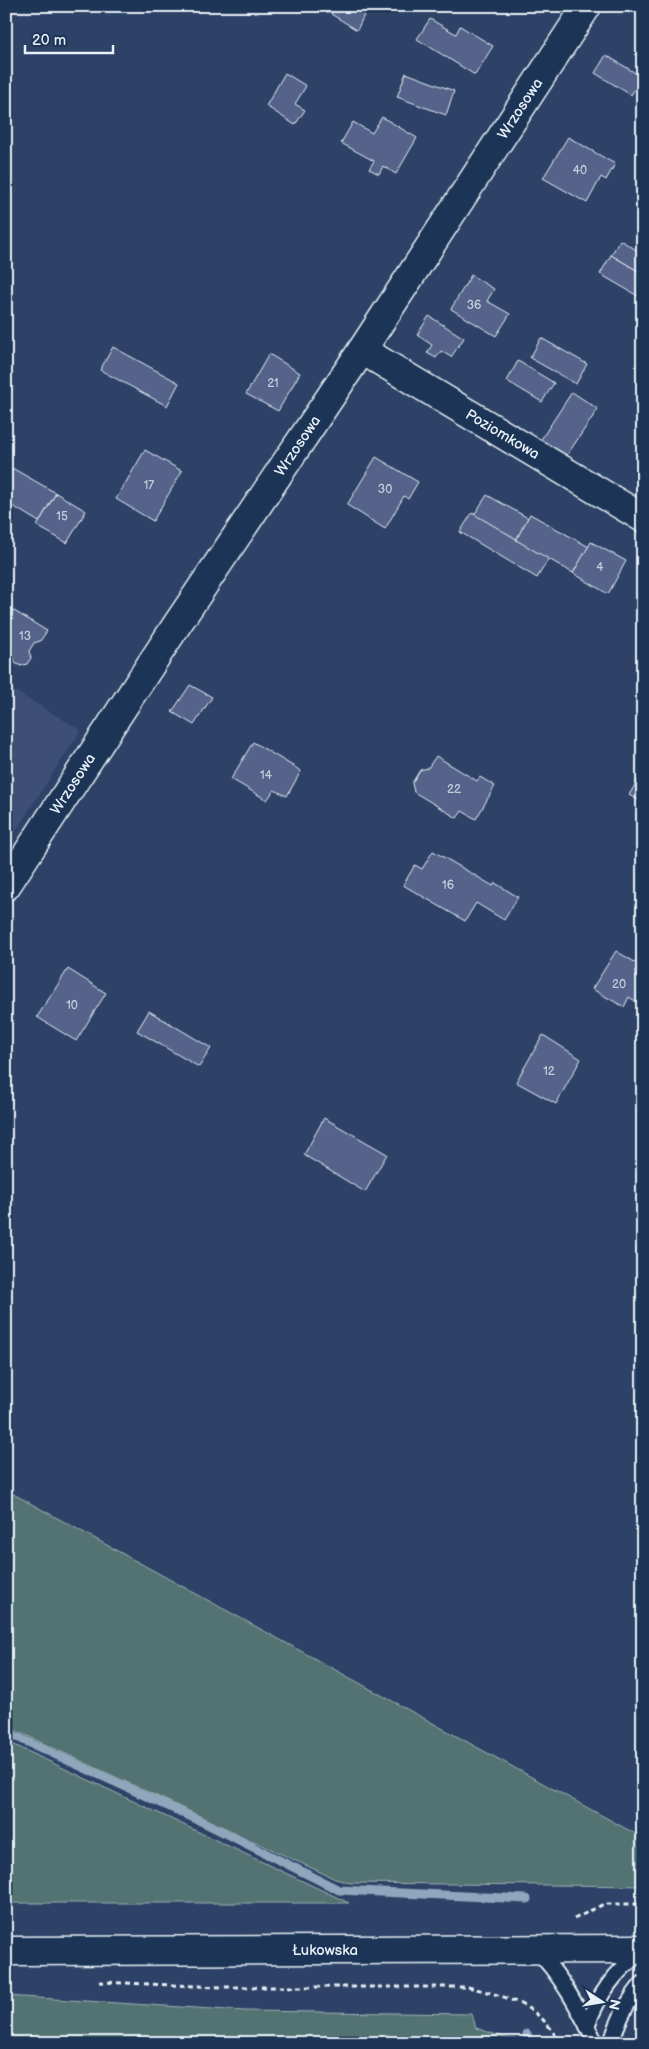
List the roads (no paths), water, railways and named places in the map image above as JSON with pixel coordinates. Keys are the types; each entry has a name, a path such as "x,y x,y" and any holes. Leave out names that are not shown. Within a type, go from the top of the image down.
{"street":[{"name":"Wrzosowa","path":"6,886 176,626 362,350 587,6"},
{"name":"Poziomkowa","path":"362,350 643,518"},
{"name":"Łukowska","path":"6,1951 643,1950"}],"lane":[{"path":"536,1949 549,1963 596,2043"},
{"path":"587,2026 595,2004 608,1983 625,1964 643,1950"},
{"path":"611,2043 617,2020 632,1995 643,1983"}],"waterway":[{"path":"6,1732 207,1824 339,1890 527,1899"},
{"path":"527,2034 530,2043"}]}
